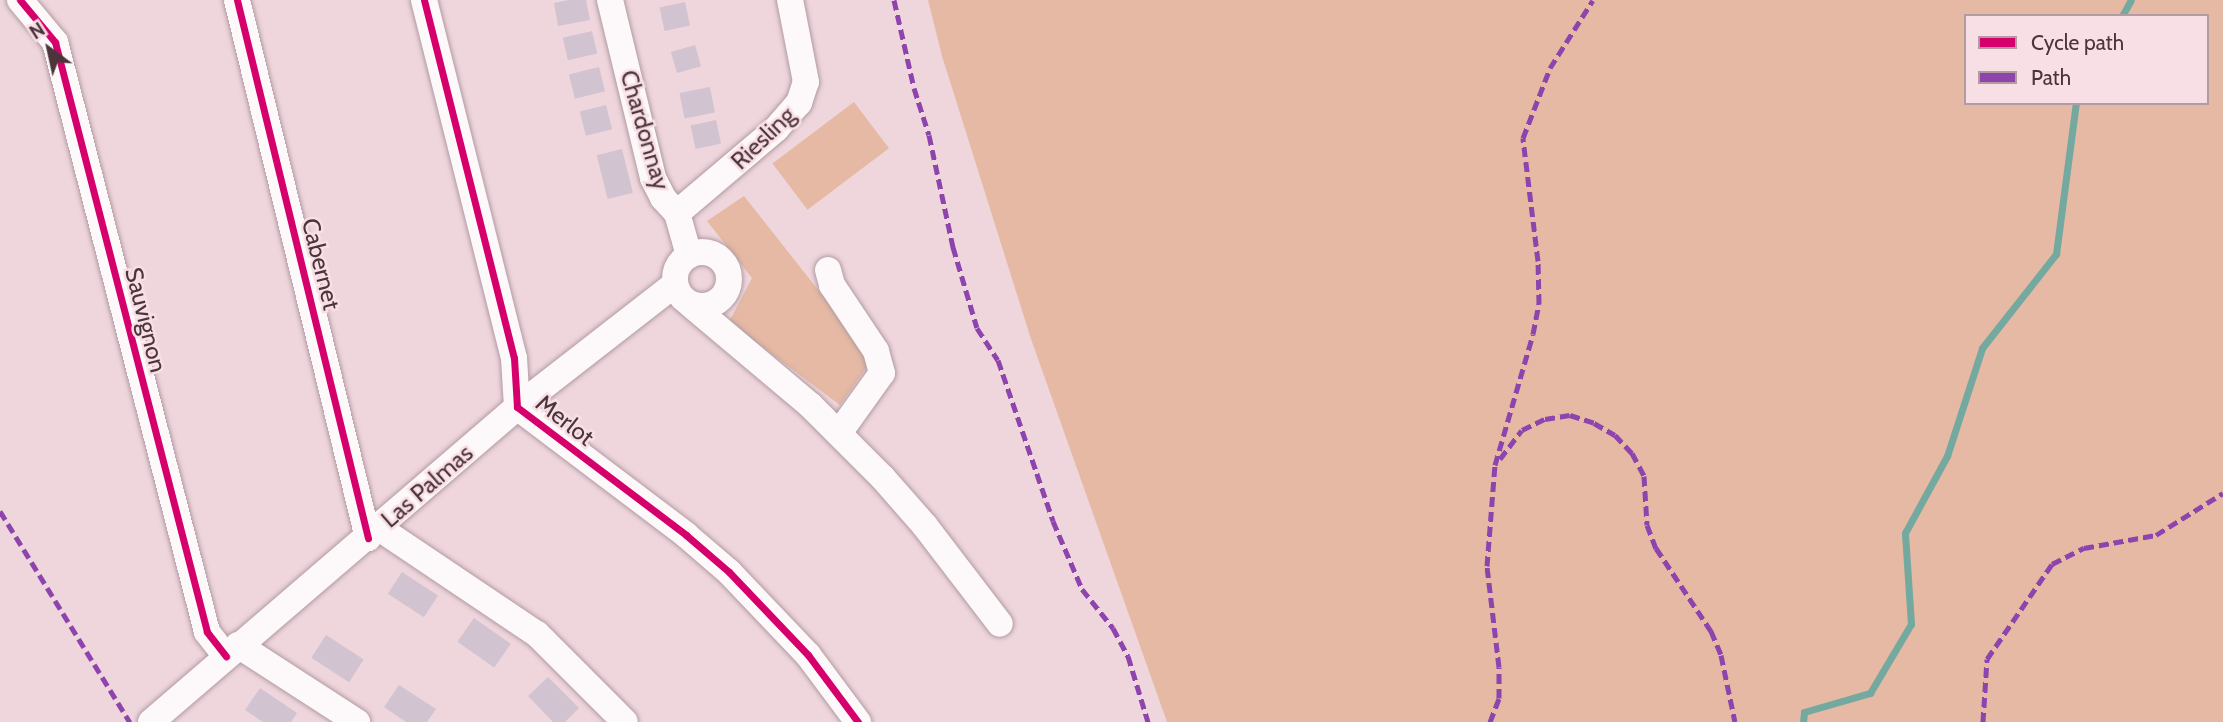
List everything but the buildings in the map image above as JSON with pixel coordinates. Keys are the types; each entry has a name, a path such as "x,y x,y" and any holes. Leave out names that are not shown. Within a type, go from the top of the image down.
{"street":[{"name":"Sauvignon","path":"20,0 55,42 207,632 232,651 358,722"},
{"name":"Cabernet","path":"236,0 374,533"},
{"name":"Merlot","path":"424,0 514,358 517,407 686,535 729,572 808,655 858,722"},
{"name":"Chardonnay","path":"610,0 653,178 663,198 677,213 689,255"},
{"name":"Riesling","path":"677,213 769,136 799,103 806,82 790,0"},
{"name":"Las Palmas","path":"697,252 715,254 727,266 730,274 727,291 722,298 708,306 683,294 677,267 689,255 697,252"},
{"path":"828,270 832,285 876,351 882,373 839,433"},
{"name":"Las Palmas","path":"152,722 517,407 683,294"},
{"path":"683,294 839,433 925,526 1000,624"},
{"path":"374,533 537,634 625,722"}],"shaded area":[{"path":"928,0 2223,0 2223,722 1167,722 1031,339 942,56"},
{"path":"854,102 889,148 807,210 773,163"},
{"path":"744,196 860,343 867,367 840,405 729,322 752,278 707,221"}],"waterway":[{"path":"2123,14 2131,0"},
{"path":"1803,722 1804,712 1870,693 1911,624 1905,533 1947,456 1982,348 2056,254 2076,105"}],"marked path":[{"path":"894,0 914,88 929,135 953,247 977,328 998,360 1053,521 1082,589 1113,628 1128,656 1148,722"},
{"path":"1490,722 1499,698 1499,667 1487,566 1495,465 1533,334 1539,304 1538,261 1523,138 1550,68 1593,0"},
{"path":"1500,459 1522,430 1545,419 1570,415 1594,423 1615,435 1632,453 1644,476 1647,525 1656,548 1711,631 1721,655 1735,722"},
{"path":"1983,722 1987,659 2052,564 2084,548 2156,535 2223,493"},
{"path":"0,511 130,722"}],"cycle path":[{"path":"20,0 55,42 207,632 226,656"},
{"path":"237,0 368,538"},
{"path":"424,0 514,358 517,407 686,535 729,572 808,655 858,722"}]}
